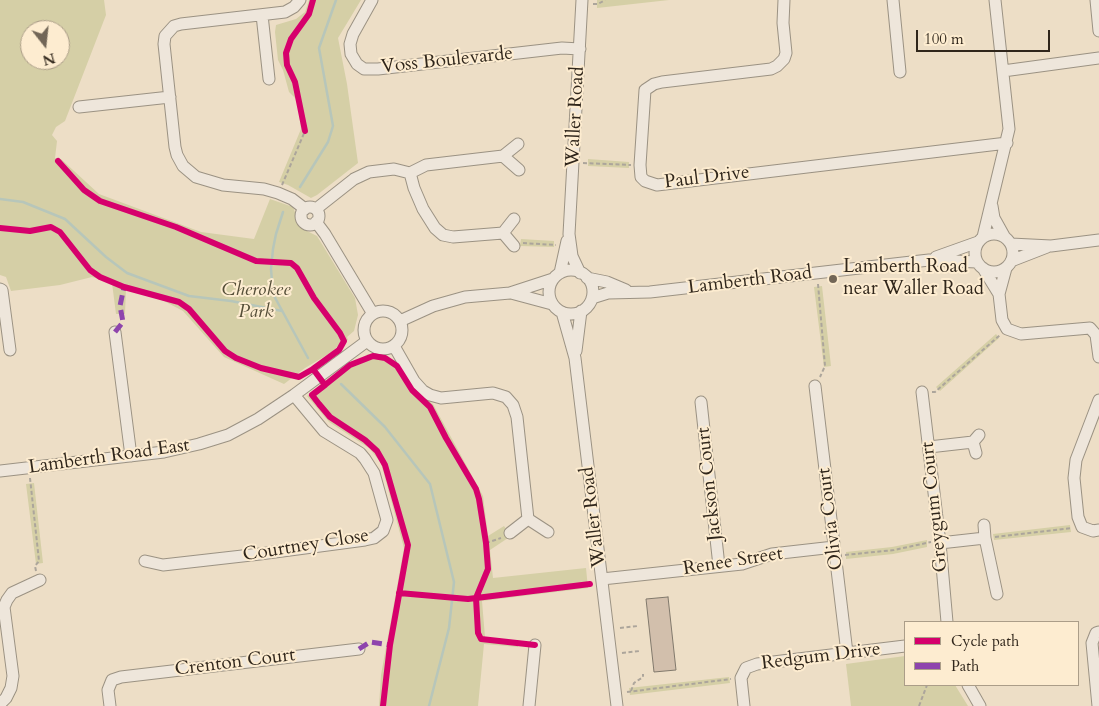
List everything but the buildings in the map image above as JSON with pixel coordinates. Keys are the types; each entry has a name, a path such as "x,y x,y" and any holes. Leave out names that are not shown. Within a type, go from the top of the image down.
{"street":[{"name":"Voss Boulevarde","path":"372,0 353,34 350,44 351,54 356,64 364,70 378,70 562,48 580,49"},
{"name":"Paul Drive","path":"784,0 782,14 786,53 784,59 777,66 771,69 662,82 648,86 644,94 640,165 641,177 650,184 657,185 1006,143"},
{"path":"893,0 900,72"},
{"path":"995,0 1009,129 991,201 975,252 980,265 999,294"},
{"path":"1096,0 1099,30"},
{"name":"Waller Road","path":"584,275 572,256 569,234 580,49 588,2"},
{"path":"297,4 285,12 174,26 169,30 164,44 177,156 188,171 196,177 223,185 264,189 278,193 292,198 310,209"},
{"path":"262,15 269,79"},
{"path":"1003,71 1099,58"},
{"path":"79,107 170,96"},
{"path":"372,314 316,222 310,225 303,222 302,215 354,179 369,172 394,169 410,173 426,165 503,156 518,144"},
{"path":"503,156 518,170"},
{"path":"410,173 423,209 435,228 443,235 453,237 503,233 514,219"},
{"path":"991,201 994,218 1013,249 999,294 1002,320 1007,329 1021,334 1090,328 1096,334 1099,357"},
{"path":"503,233 514,246"},
{"name":"Waller Road","path":"557,276 569,234"},
{"name":"Lamberth Road","path":"929,260 993,234 1007,240 1051,246 1099,240"},
{"name":"Lamberth Road","path":"592,298 608,293 650,292 929,260 980,265 994,272 1051,246"},
{"path":"400,321 433,306 457,299 510,292 557,276 566,271 584,275 591,284 592,298 590,303 581,311 572,314 562,312 552,304 510,292"},
{"name":"Lamberth Road","path":"584,275 630,292"},
{"path":"552,304 549,291 557,276"},
{"path":"0,289 2,290 10,350"},
{"path":"385,311 391,313 400,321 402,334 394,346 383,349 371,345 367,341 364,330 368,318 372,314 385,311"},
{"name":"Waller Road","path":"575,358 581,311"},
{"name":"Waller Road","path":"562,312 575,358 617,706"},
{"path":"115,332 131,456"},
{"name":"Lamberth Road East","path":"0,472 164,452 199,444 228,434 258,419 294,395 367,341"},
{"path":"394,346 414,381 423,391 430,395 441,398 493,394 506,397 513,405 517,417 528,519"},
{"name":"Olivia Court","path":"816,386 847,653"},
{"name":"Greygum Court","path":"922,392 940,543 947,621"},
{"name":"Courtney Close","path":"145,561 163,565 260,554 365,540 374,538 383,531 387,520 374,473 365,458 360,453 324,432 294,395"},
{"path":"1099,400 1076,460 1074,478 1078,517 1082,527 1094,531 1099,530"},
{"name":"Jackson Court","path":"701,402 719,566"},
{"path":"929,446 976,443"},
{"path":"528,519 548,532"},
{"path":"510,533 528,519"},
{"path":"984,525 997,594"},
{"path":"940,543 985,538"},
{"name":"Renee Street","path":"602,579 742,564 772,554 834,552"},
{"path":"0,704 6,698 11,688 13,676 4,607 12,593 40,580"},
{"path":"1098,706 1092,643 1099,632"},
{"path":"529,706 535,645"},
{"name":"Redgum Drive","path":"744,706 741,678 746,668 757,664 904,646"},
{"name":"Crenton Court","path":"110,706 108,690 112,680 121,676 359,649"},
{"path":"969,686 980,706"}],"path":[{"path":"588,2 598,4 604,0"},
{"path":"282,185 305,131"},
{"path":"573,162 640,165"},
{"path":"514,246 523,243 558,245"},
{"path":"816,386 825,366 818,284"},
{"path":"922,392 935,392 1007,329"},
{"path":"29,468 39,561 35,566 40,580"},
{"path":"985,538 1082,527"},
{"path":"486,542 502,538 510,533"},
{"path":"834,552 894,550 934,542 940,543"},
{"path":"620,628 638,626"},
{"path":"622,653 640,651"},
{"path":"631,691 634,683 643,677 643,674"},
{"path":"627,692 741,678"},
{"path":"919,706 927,686"}],"green space":[{"name":"Cherokee Park","path":"0,0 104,0 106,15 65,121 56,127 52,135 57,141 55,158 61,159 99,194 201,232 254,239 270,199 293,207 301,228 317,236 355,298 358,315 354,331 347,337 348,340 284,384 224,357 183,311 164,301 126,288 125,314 116,314 112,283 92,277 60,285 11,291 6,277 0,275"},
{"path":"309,0 361,0 338,38 347,84 358,163 311,198 279,182 301,129 297,100 289,92 278,60 275,32 276,25 296,19 305,12"},
{"path":"597,0 669,0 597,8"},
{"path":"588,159 629,162 629,168 588,166"},
{"path":"521,239 554,241 554,247 520,246"},
{"path":"822,286 831,366 824,367 814,287"},
{"path":"996,334 999,338 940,391 936,387"},
{"path":"368,354 385,356 398,362 412,386 433,404 483,496 488,536 504,526 511,536 490,550 493,578 586,568 588,588 482,601 485,637 519,641 518,647 484,644 478,706 379,706 381,675 404,548 381,463 369,448 329,422 307,396"},
{"path":"34,483 43,563 36,564 26,484"},
{"path":"1070,525 1071,532 994,540 993,534"},
{"path":"927,540 927,547 893,554 846,559 846,552 892,547"},
{"path":"904,656 904,686 956,686 968,706 851,706 846,664"},
{"path":"729,677 730,683 630,695 629,688"}],"waterway":[{"path":"300,187 328,142 333,126 319,48 336,0"},
{"path":"0,199 23,202 65,219 106,257 127,273 189,296 231,301 282,311"},
{"path":"283,212 273,249 271,269 273,294 308,358"},
{"path":"341,384 385,427 430,484 454,582 449,628 429,706"}],"marked path":[{"path":"115,332 123,322 120,306 124,287"},
{"path":"359,649 370,642 390,645"}],"cycle path":[{"path":"305,131 295,82 287,65 286,53 291,39 309,14 313,0"},
{"path":"58,161 84,190 100,201 176,227 256,261 291,263 297,268 314,298 344,341 339,350 313,369"},
{"path":"0,228 30,231 51,227 60,232 90,270 100,277 124,287 179,302 189,309 225,351 236,358 261,368 299,377 313,369 325,385 312,395 330,417 365,440 377,451 385,465 408,545 390,645 383,706"},
{"path":"325,385 350,365 373,356 385,358 397,366 412,390 430,407 476,489 486,543 488,569 476,598 478,633 481,639 535,645"},
{"path":"399,593 468,599 590,584"}],"place":[{"name":"Lamberth Road near Waller Road","path":"833,279"}]}
